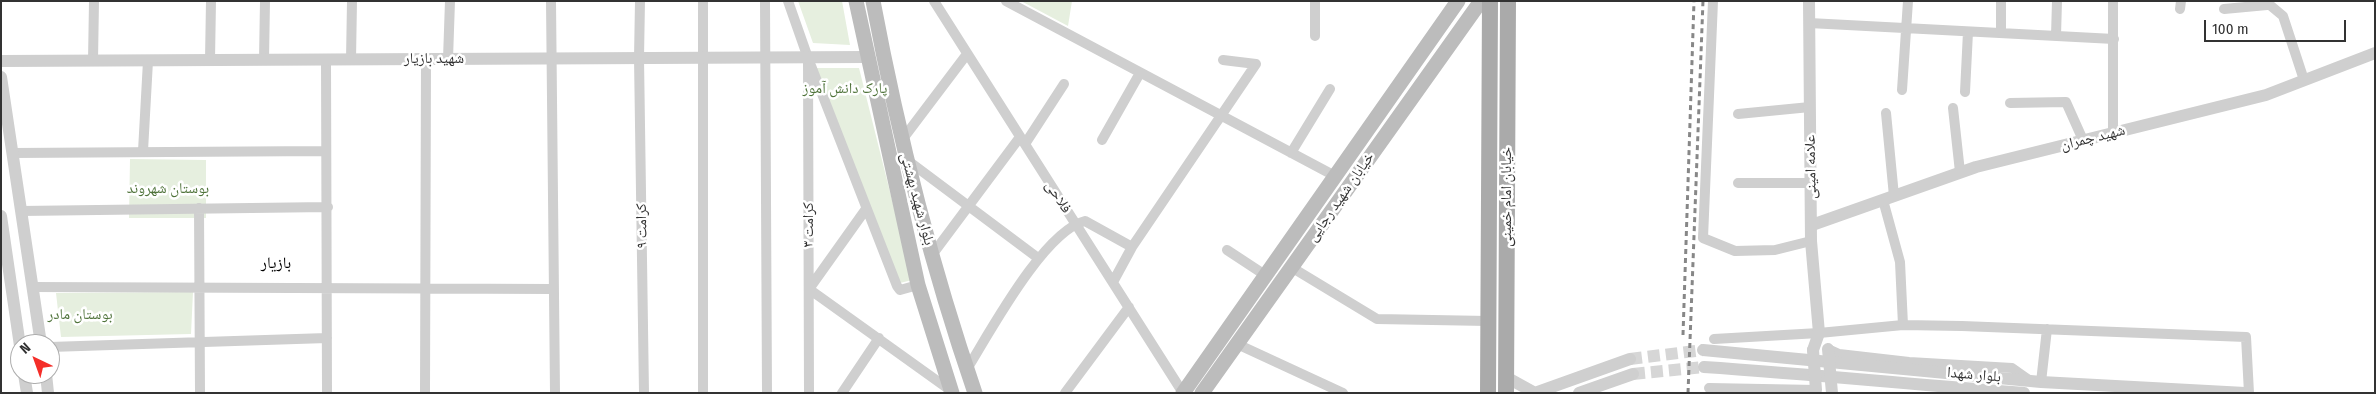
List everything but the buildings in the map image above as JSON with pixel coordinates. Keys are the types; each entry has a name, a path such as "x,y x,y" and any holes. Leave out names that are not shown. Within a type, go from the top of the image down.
{"main road":[{"name":"بلوار شهید بهشتی","path":"856,1 918,285 950,392"},
{"name":"بلوار شهید بهشتی","path":"873,1 907,160 932,256 975,393"},
{"name":"خیابان شهید رجایی","path":"1183,393 1458,1"},
{"name":"خیابان شهید رجایی","path":"1202,393 1481,1"},
{"name":"خیابان امام خمینی","path":"1488,393 1490,1"},
{"name":"خیابان امام خمینی","path":"1506,385 1508,1"},
{"path":"1461,29 1468,22 1479,23 1484,25 1489,34"},
{"path":"1489,146 1507,146"},
{"path":"1489,194 1507,196"}],"street":[{"path":"93,61 94,1"},
{"path":"210,60 211,1"},
{"path":"264,60 265,1"},
{"path":"351,60 352,1"},
{"path":"448,59 450,1"},
{"path":"551,1 550,59 555,393"},
{"name":"کرامت ۹","path":"640,1 639,58 644,393"},
{"path":"703,1 703,393"},
{"path":"765,1 767,393"},
{"path":"788,1 808,58 898,289 918,285"},
{"name":"فلاحی","path":"934,1 1183,393"},
{"path":"1006,1 1335,176"},
{"path":"1315,1 1315,36"},
{"path":"1713,1 1703,238 1735,251 1775,250 1811,241"},
{"name":"علامه امینی","path":"1808,1 1811,241 1819,333"},
{"path":"1902,90 1908,1"},
{"path":"2001,1 2001,33"},
{"path":"2056,36 2057,1"},
{"path":"2113,1 2113,133"},
{"path":"2224,9 2266,3 2283,16 2304,80"},
{"path":"1809,23 2114,39"},
{"path":"1965,92 1968,32"},
{"name":"شهید چمران","path":"1812,225 1960,172 2266,95 2375,53"},
{"path":"902,140 967,54"},
{"name":"کرامت ۳","path":"808,58 809,393"},
{"name":"شهید بازیار","path":"1,61 867,58"},
{"path":"326,60 328,393"},
{"path":"425,393 426,60"},
{"path":"1113,282 1132,247 1256,64 1223,60"},
{"path":"143,151 148,61"},
{"path":"1102,140 1140,73"},
{"path":"1,77 40,334"},
{"path":"932,256 1064,84"},
{"path":"1291,153 1330,89"},
{"path":"2010,102 2066,102 2083,140"},
{"path":"1738,114 1810,107"},
{"path":"1953,108 1960,172"},
{"path":"1886,113 1888,198 1900,262 1903,325"},
{"path":"13,153 326,151"},
{"path":"907,160 1038,258"},
{"path":"1738,183 1811,183"},
{"path":"21,211 328,207"},
{"path":"199,208 200,393"},
{"path":"866,209 809,289 879,338 950,392"},
{"path":"1,216 6,275 18,334"},
{"path":"967,369 1038,258 1075,223 1085,221 1132,247"},
{"path":"1227,250 1265,275"},
{"path":"1291,267 1377,319 1488,320"},
{"path":"33,287 554,288"},
{"path":"1065,393 1129,307"},
{"path":"1714,339 1819,333 1903,325 2246,337 2247,393"},
{"path":"1828,349 1839,354 1909,362 2012,368 2035,381 2047,329"},
{"path":"1819,333 1828,349 1832,393"},
{"path":"1709,388 1816,391 1814,350 1819,333"},
{"path":"60,347 327,338"},
{"path":"842,393 879,338"},
{"path":"1237,344 1344,393"},
{"name":"بلوار شهدا","path":"1703,350 2035,381 2247,393"},
{"path":"1506,385 1535,393 1630,359"},
{"name":"بلوار شهدا","path":"1704,367 1842,376 1913,385 2024,393"},
{"path":"1579,393 1633,374"}],"green space":[{"path":"798,1 842,1 850,45 813,43"},
{"path":"1021,1 1072,1 1068,26"},
{"name":"پارک دانش آموز","path":"816,68 859,68 912,280 900,283"},
{"name":"بوستان شهروند","path":"130,159 206,160 206,218 129,218"},
{"name":"بوستان مادر","path":"193,292 191,334 61,337 56,293"}],"tunnel":[{"path":"1630,359 1703,350"},
{"path":"1633,374 1704,367"}],"railway":[{"path":"1683,335 1694,1"},
{"path":"1688,393 1703,1"}],"district":[{"name":"بازیار","path":"276,264"}]}
